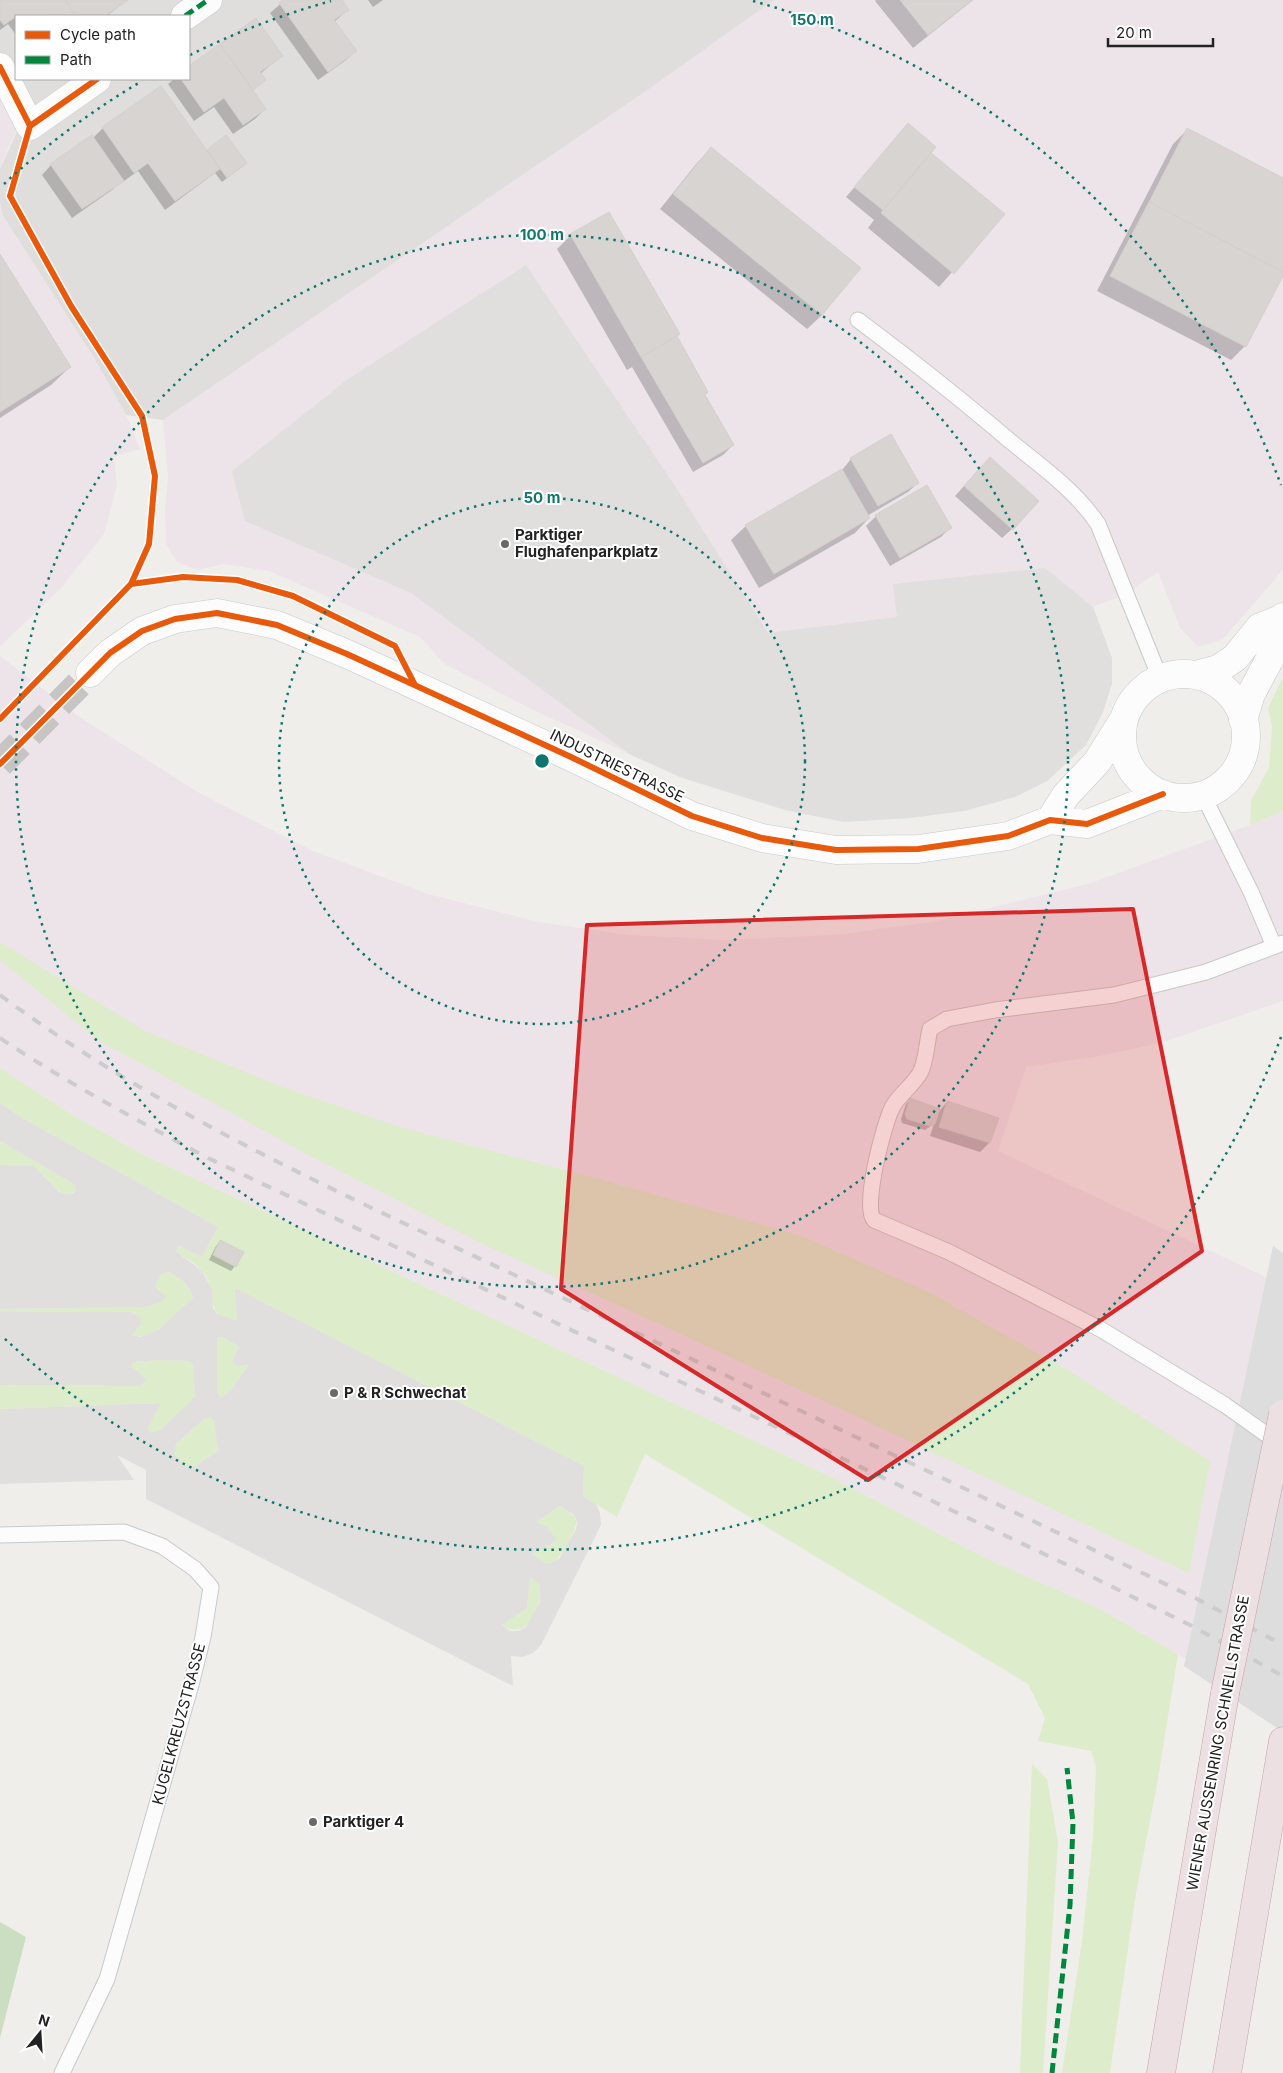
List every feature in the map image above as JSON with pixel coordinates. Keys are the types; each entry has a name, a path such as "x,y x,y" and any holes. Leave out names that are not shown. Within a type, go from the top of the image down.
{"highway":[{"name":"WIENER AUSSENRING SCHNELLSTRASSE","path":"1161,2073 1224,1693 1283,1414"},
{"path":"1227,2073 1283,1741"}],"street":[{"path":"186,15 208,0"},
{"path":"0,66 30,126 96,80"},
{"name":"INDUSTRIESTRASSE","path":"90,673 110,653 142,631 175,619 217,613 277,625 347,654 536,741 692,816 762,838 836,850 918,849 1008,836 1050,820 1087,824 1163,794"},
{"path":"1196,675 1218,669 1235,658 1260,627 1282,618"},
{"path":"1243,720 1251,694 1276,647 1282,618"},
{"path":"1050,820 1066,795 1097,762 1124,718 1132,701 1145,688 1160,678 1178,674 1196,675 1213,681 1228,692 1237,705 1243,720 1246,735 1244,750 1238,765 1229,778 1217,788 1203,795 1183,798 1163,794 1146,785 1132,771 1124,754 1122,736 1124,718"}],"lane":[{"path":"858,320 950,390 1084,504 1098,524 1160,678"},
{"path":"1203,795 1278,945 1206,972 1114,995 995,1010 947,1019 930,1028 920,1073 893,1106 883,1133 877,1156 869,1206 870,1216 874,1220 949,1252 1102,1330 1225,1405 1283,1446"},
{"name":"KUGELKREUZSTRASSE","path":"0,1535 124,1532 162,1546 196,1569 211,1587 203,1637 191,1685 107,1979 62,2073"}],"highlighted area":[{"path":"1133,909 1202,1251 868,1480 561,1289 587,925"}],"shaded area":[{"path":"0,0 774,0 655,85 163,420 126,415 94,358 3,216 0,203 0,169 20,125 0,90"},
{"path":"774,0 1283,0 1283,570 1223,639 1198,647 1180,628 1158,572 1126,594 1093,607 1112,658 1112,684 1103,712 1086,745 1047,781 1015,797 964,811 909,818 844,822 785,810 680,777 531,709 445,664 420,637 269,571 224,564 198,570 177,562 166,543 165,508 168,478 163,420 655,85"},
{"path":"0,90 20,125 10,143 0,169"},
{"path":"0,203 3,216 94,358 126,415 140,449 114,457 117,485 104,534 61,588 0,647"},
{"name":"Parktiger Flughafenparkplatz","path":"526,265 675,486 768,633 897,617 893,584 1045,568 1093,607 1112,658 1112,684 1103,712 1086,745 1047,781 1015,797 964,811 909,818 844,822 785,810 680,777 631,755 411,593 245,521 232,471 348,379"},
{"path":"0,656 81,718 201,794 313,851 428,894 538,922 629,935 723,940 834,935 933,922 1091,883 1250,825 1283,811 1283,1001 1161,1043 1094,1057 1026,1067 998,1151 1283,1285 1283,1725 1178,1654 1096,1607 985,1558 829,1476 144,1155 74,1116 0,1068"},
{"name":"P & R Schwechat","path":"0,1103 24,1119 218,1227 202,1257 179,1246 176,1251 202,1271 212,1289 213,1308 217,1314 237,1321 235,1288 584,1466 583,1496 596,1504 600,1513 601,1525 541,1645 533,1653 523,1657 511,1656 513,1686 146,1499 146,1470 117,1455 134,1480 0,1484 0,1409 161,1403 148,1427 151,1433 160,1430 195,1397 193,1365 190,1361 159,1360 133,1362 131,1366 146,1379 141,1386 0,1385 0,1312 131,1312 140,1318 141,1324 132,1335 140,1337 158,1330 193,1298 186,1283 170,1272 161,1274 155,1286 166,1297 161,1302 145,1307 0,1309 0,1165 34,1166 59,1192 66,1194 73,1193 76,1190 74,1184 0,1141","holes":["222,1337 239,1346 232,1362 238,1366 249,1364 231,1390 222,1397 219,1396 217,1390 217,1338","210,1417 214,1420 218,1451 192,1468 184,1465 174,1455 176,1444 204,1419","559,1506 573,1514 577,1522 576,1529 559,1559 551,1563 545,1563 532,1554 557,1541 548,1528 536,1522","530,1577 540,1584 540,1602 526,1627 518,1631 510,1631 502,1625 527,1608"]}],"green space":[{"path":"1283,677 1283,811 1250,825 1251,801 1269,767 1272,727 1268,708"},
{"path":"0,942 145,1031 282,1087 403,1128 600,1179 802,1236 931,1293 1068,1370 1210,1461 1189,1573 672,1330 487,1246 314,1158 98,1040 0,960"},
{"path":"0,1068 74,1116 144,1155 829,1476 985,1558 1096,1607 1178,1654 1157,1785 1136,1893 1110,2073 1062,2073 1082,1941 1093,1837 1096,1767 1091,1751 1038,1741 1045,1718 1028,1684 645,1454 617,1517 583,1496 584,1466 236,1289 237,1321 226,1319 219,1315 215,1309 207,1278 196,1265 176,1251 179,1246 202,1257 218,1227 24,1119 0,1103"},
{"path":"0,1141 74,1184 76,1190 70,1194 59,1191 40,1172 31,1167 0,1165"},
{"path":"171,1272 186,1283 193,1298 165,1324 148,1334 140,1336 132,1335 141,1324 131,1312 0,1312 0,1309 145,1307 166,1298 155,1286 161,1274"},
{"path":"222,1337 239,1346 232,1362 249,1364 231,1390 223,1397 219,1396 217,1390 217,1338"},
{"path":"159,1360 190,1361 193,1364 195,1398 160,1430 151,1433 148,1427 160,1403 0,1409 0,1385 141,1386 131,1366 133,1362"},
{"path":"210,1417 214,1419 218,1451 192,1468 184,1465 173,1455 176,1444 204,1419"},
{"path":"559,1506 573,1516 576,1525 564,1551 555,1561 547,1563 531,1554 557,1541 535,1522"},
{"path":"530,1577 540,1584 539,1602 532,1619 519,1629 511,1629 502,1625 527,1608"},
{"path":"1032,1764 1047,1779 1058,1842 1043,2073 1020,2073"},
{"path":"0,1922 26,1937 0,2038"}],"pier":[{"path":"1273,1246 1283,1253 1283,1732 1184,1666"}],"building":[{"path":"0,0 65,0 75,15 15,15 15,17 4,25 0,20"},
{"path":"65,0 128,0 106,15 75,15"},
{"path":"283,0 342,0 349,10 334,20 357,51 328,72 279,3"},
{"path":"900,0 972,0 928,35"},
{"path":"256,18 283,56 260,72 266,80 253,90 220,44"},
{"path":"220,44 266,109 243,125 224,98 204,112 182,80 190,80 190,65"},
{"path":"161,86 220,169 175,201 148,163 134,173 102,127"},
{"path":"908,123 936,147 883,210 854,187"},
{"path":"1187,128 1283,178 1283,272 1149,202"},
{"path":"92,135 124,181 82,209 50,164"},
{"path":"226,135 247,163 227,178 207,150"},
{"path":"711,147 861,268 822,315 673,194"},
{"path":"931,153 1005,214 954,274 881,213"},
{"path":"1149,202 1283,272 1283,276 1246,347 1110,276"},
{"path":"609,212 680,334 641,357 570,234"},
{"path":"0,254 71,367 0,412"},
{"path":"677,336 708,392 705,395 734,445 703,463 641,357"},
{"path":"891,434 919,483 878,506 850,458"},
{"path":"990,457 1039,501 1013,530 964,486"},
{"path":"842,469 870,518 774,574 745,525"},
{"path":"927,485 952,528 900,558 875,515"},
{"path":"910,1098 940,1109 935,1124 930,1126 907,1119 905,1114"},
{"path":"947,1101 999,1118 990,1143 939,1127"},
{"path":"220,1240 244,1252 236,1267 213,1255"}],"tunnel":[{"path":"0,764 90,673"}],"railway":[{"path":"0,995 61,1038 123,1077 188,1114 319,1183 1197,1599 1283,1645"},
{"path":"0,1038 77,1086 208,1158 1078,1570 1192,1626 1283,1676"}],"marked path":[{"path":"186,15 208,0"},
{"path":"1052,2073 1070,1905 1073,1823 1067,1768"}],"cycle path":[{"path":"0,67 30,126"},
{"path":"30,126 96,80"},
{"path":"0,719 131,584 149,544 155,476 142,416 71,306 10,196 30,126"},
{"path":"131,584 183,577 237,580 293,596 395,646 415,685"},
{"path":"0,764 110,653 142,631 175,619 217,613 277,625 347,654 571,757 692,816 762,838 836,850 918,849 1008,836 1050,820 1087,824 1163,794"}],"place":[{"name":"Parktiger Flughafenparkplatz","path":"505,544"},
{"name":"P & R Schwechat","path":"334,1393"},
{"name":"Parktiger 4","path":"313,1822"}]}
